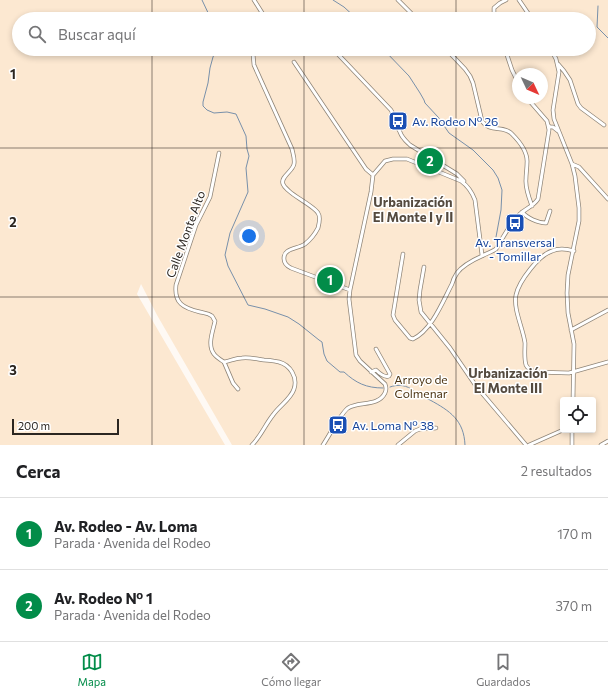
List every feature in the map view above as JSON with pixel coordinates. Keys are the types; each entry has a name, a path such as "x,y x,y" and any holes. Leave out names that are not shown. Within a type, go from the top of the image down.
{"street":[{"path":"254,0 262,12"},
{"path":"398,0 410,12"},
{"path":"494,12 494,8 506,0"},
{"path":"519,0 527,12"},
{"path":"253,56 257,73 292,149 295,160 294,166 283,178 282,182 294,196 316,210 320,217 318,227 309,241 303,246 289,250 285,253 284,261 291,268 350,290"},
{"path":"340,56 391,110 404,140 453,171 462,179 472,192 475,200 482,256"},
{"path":"452,56 470,76 482,121 485,125 490,128 509,131 525,151 528,162 526,185 532,206"},
{"path":"508,56 512,70"},
{"path":"555,56 559,72 553,115 572,164 579,208 579,220 568,275 567,293 568,313 574,344 573,397"},
{"path":"294,62 366,169 373,175"},
{"path":"558,64 570,80 578,104 581,108 604,125"},
{"path":"559,72 564,71"},
{"path":"532,104 548,121 552,120 555,122"},
{"path":"403,254 393,316 412,339 419,335 435,317 457,273 464,265 496,249 517,217 532,206 538,199 549,130 548,121 553,115"},
{"path":"549,130 555,126 555,122"},
{"path":"548,125 558,131"},
{"name":"Calle Monte Alto","path":"219,153 210,197 196,225 175,292 181,305 194,311 212,316 215,321 210,344 212,350 214,355 224,362 233,383 238,389"},
{"path":"323,445 348,408 377,401 385,393 386,388 385,384 360,361 356,355 349,299 371,192 373,175 385,161 400,158 418,163 466,184"},
{"path":"572,164 579,168 608,200"},
{"path":"453,171 455,174 454,178"},
{"path":"522,212 534,221 543,223 548,221 550,211"},
{"path":"574,251 568,249 551,251 540,259 531,269 519,287 515,303 525,342 526,363 532,371 536,372 569,372 608,362"},
{"path":"424,267 419,300 421,312 450,348 476,386 527,445 560,431"},
{"path":"571,330 608,310"},
{"path":"371,372 376,370 387,377 390,374 376,349"},
{"path":"224,362 241,358 279,362 290,369 294,375 294,388 291,394 273,414 258,439 252,445"},
{"path":"398,445 415,431 420,429 436,428"},
{"path":"572,433 572,445"},
{"path":"601,445 608,441"}],"green space":[{"name":"Arroyo de Colmenar","path":"0,0 608,0 608,445 232,445 157,315 141,284 137,294 225,445 0,445"}],"waterway":[{"path":"202,0 208,12"},
{"path":"333,0 349,12"},
{"path":"598,6 597,27 608,38"},
{"path":"214,56 203,106 207,110 214,113 227,112 236,114 246,136 249,156 246,168 248,192 230,233 225,255 228,266 248,305 288,317 322,342 327,361 340,372 344,372 362,384 371,387 383,388"},
{"path":"390,56 409,76 425,103 438,117 449,133 473,150 493,170 498,178 502,190 501,210 496,237"},
{"path":"390,387 399,385 408,387 420,396 450,412 455,417 462,429 465,445"}],"place":[{"name":"Av. Rodeo Nº 26","path":"398,121"},
{"name":"Av. Rodeo Nº 1","path":"430,161"},
{"name":"Av. Transversal - Tomillar","path":"515,223"},
{"name":"Av. Rodeo - Av. Loma","path":"330,280"},
{"name":"Av. Loma Nº 38","path":"338,425"}],"district":[{"name":"Urbanización El Monte I y II","path":"413,210"},
{"name":"Urbanización El Monte III","path":"508,380"}]}
